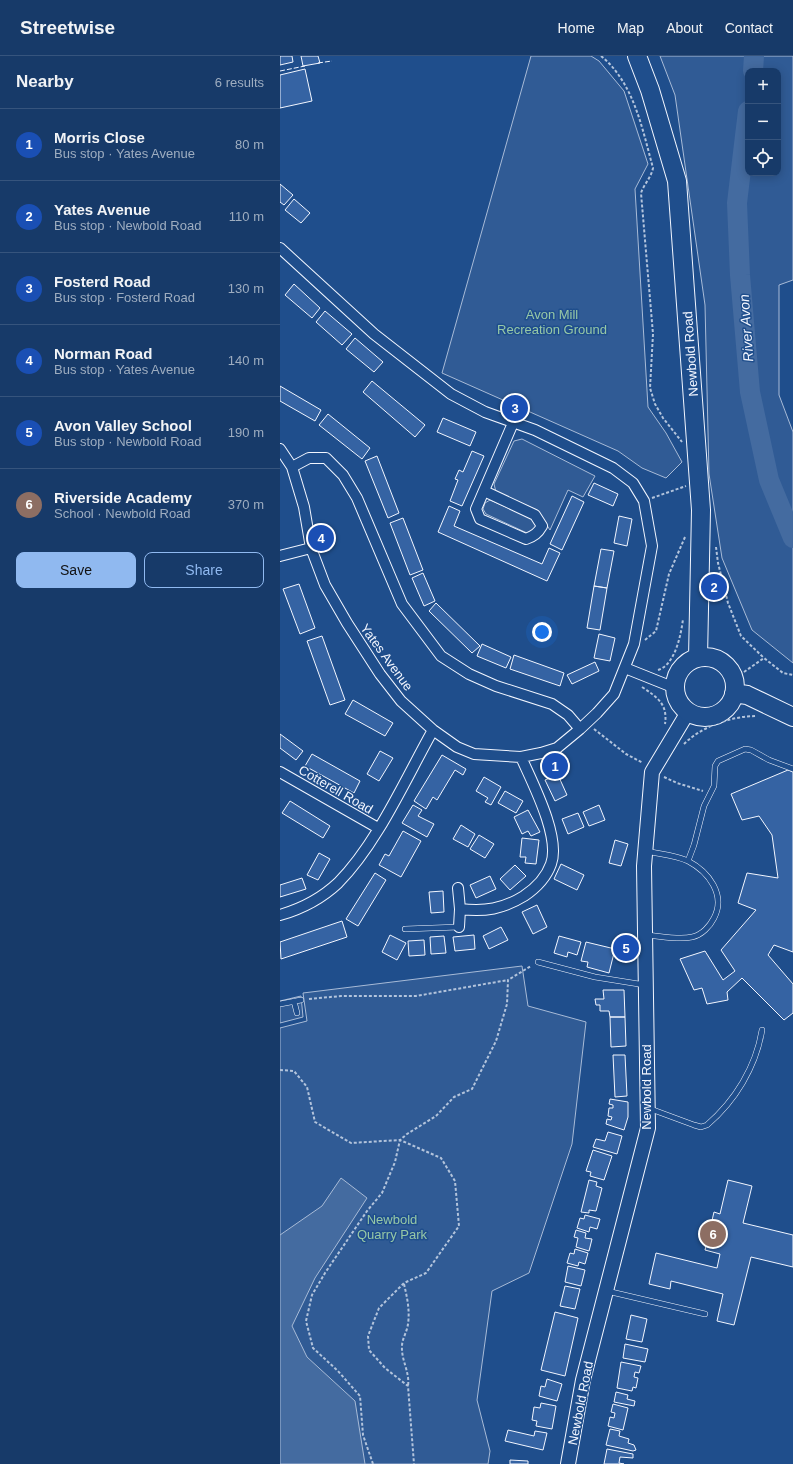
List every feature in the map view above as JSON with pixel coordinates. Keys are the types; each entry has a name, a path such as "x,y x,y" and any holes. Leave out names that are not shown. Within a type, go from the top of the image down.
{"highway":[{"name":"Newbold Road","path":"637,56 650,90 677,180 701,510 698,658"},
{"path":"698,658 713,659 726,666 732,674 734,683 734,693 731,702 725,710 716,715 707,717 697,716 688,712 681,706 675,688 681,669 689,662 698,658"},
{"path":"734,693 747,695 793,717"}],"main road":[{"name":"Newbold Road","path":"568,1464 583,1380 648,1128 645,851 652,772 688,712"}],"street":[{"path":"280,248 374,334 451,394 485,412 535,430 613,468 633,483 644,501"},
{"path":"484,491 536,515 542,526 540,530 534,536 526,539 480,519 476,509 513,423"},
{"name":"Yates Avenue","path":"280,449 292,467 304,507 311,548 324,585 347,624 380,674 401,701 433,730 458,747 474,754 521,757 558,748 584,726 614,694 634,644 652,546 644,501"},
{"path":"292,467 309,458 326,458 343,475 357,498 402,604 441,656 469,674 496,686 552,704 584,726"},
{"path":"280,556 311,548"},
{"path":"625,668 675,688"},
{"path":"280,915 302,907 337,884 353,866 378,828 433,730"},
{"path":"460,909 495,910 510,905 542,882 552,863 552,840 543,808 521,757"},
{"name":"Cotterell Road","path":"280,772 378,828"},
{"path":"458,888 460,909 459,927"}],"lane":[{"path":"688,861 694,845 697,828 704,806 714,786 715,766 718,761 745,749 751,750 769,760 793,769"},
{"path":"645,851 688,861 707,876 715,886 719,908 713,920 700,934 692,937 645,935"},
{"path":"405,929 459,927"},
{"path":"538,962 595,977 646,985"},
{"path":"280,1004 301,1000"},
{"path":"294,1002 297,1013"},
{"path":"648,1108 694,1126 702,1127 706,1125 740,1088 757,1051 762,1030"},
{"path":"606,1291 705,1314"}],"path":[{"path":"601,56 608,62 626,86 636,109 653,168 652,175 644,185 642,193 653,334 650,388 655,404 662,418 684,444"},
{"path":"644,501 689,485"},
{"path":"646,640 656,631 669,574 686,535"},
{"path":"700,547 715,544 728,603 741,636 764,658 783,673 793,675"},
{"path":"651,669 658,670 664,668 670,660 681,634"},
{"path":"744,672 764,658"},
{"path":"638,684 659,698 665,708 666,723 664,728"},
{"path":"680,748 689,739 712,726 746,716 759,716"},
{"path":"584,726 604,737 626,754 647,765"},
{"path":"666,770 663,776 677,783 711,793"},
{"path":"301,1000 341,996 416,996 508,980 538,962"},
{"path":"373,1464 363,1435 360,1396 338,1371 313,1348 306,1321 312,1295 367,1211 382,1193 395,1162 400,1140 406,1134 436,1116 454,1097 472,1089 496,1041 507,1004 508,980"},
{"path":"280,1070 294,1071 307,1087 314,1122 351,1143 400,1140 441,1158 455,1181 459,1226 426,1273 404,1283 379,1308 368,1336 369,1350 385,1368 408,1386"},
{"path":"404,1283 409,1305 408,1325 402,1345 404,1361 409,1377 408,1386 414,1464"}],"shaded area":[{"name":"Avon Mill Recreation Ground","path":"531,56 591,56 599,61 624,91 648,164 635,189 648,407 666,433 682,462 666,478 642,468 618,451 442,373"},
{"path":"660,56 793,56 793,280 779,285 779,395 793,432 793,663 752,630 722,558 709,474 705,305 675,95"},
{"path":"522,439 595,476 583,497 568,490 550,530 537,510 496,492 494,484 514,441"},
{"path":"490,500 533,519 536,525 535,530 527,533 486,514 483,509 485,503"},
{"name":"Newbold Quarry Park","path":"522,966 528,1006 586,1022 572,1144 529,1273 492,1291 477,1400 490,1451 488,1464 280,1464 280,1028 307,1021 303,993"},
{"path":"301,996 303,1017 280,1023 280,1001"},
{"path":"341,1178 367,1198 315,1278 292,1326 307,1357 355,1401 365,1464 280,1464 280,1235 322,1206"}],"building":[{"path":"280,56 292,56 293,62 280,65"},
{"path":"301,56 318,56 320,63 303,66"},
{"path":"305,69 312,101 280,108 280,75"},
{"path":"280,184 293,195 284,205 280,202"},
{"path":"294,199 310,213 301,223 285,210"},
{"path":"294,284 320,308 312,318 285,295"},
{"path":"325,311 352,334 342,345 316,322"},
{"path":"355,338 383,362 374,372 346,349"},
{"path":"372,381 425,425 415,437 363,392"},
{"path":"280,386 321,410 315,421 280,401"},
{"path":"328,414 370,448 362,459 319,425"},
{"path":"443,418 476,432 470,446 437,432"},
{"path":"472,451 484,456 462,506 450,501 458,480 455,479 459,470 463,472"},
{"path":"377,456 399,513 388,518 365,461"},
{"path":"594,483 618,494 613,506 588,495"},
{"path":"572,496 584,502 562,550 550,544"},
{"path":"449,506 460,511 454,526 542,564 549,548 560,553 547,581 438,532"},
{"path":"619,516 632,519 627,546 614,543"},
{"path":"403,518 423,570 410,575 390,523"},
{"path":"601,549 614,551 607,588 594,586"},
{"path":"423,573 435,601 424,606 412,578"},
{"path":"299,584 315,628 300,634 283,589"},
{"path":"594,586 607,588 600,630 587,628"},
{"path":"436,603 480,646 472,653 429,611"},
{"path":"599,634 615,638 610,661 594,658"},
{"path":"322,636 345,700 330,705 307,641"},
{"path":"482,644 511,657 506,668 477,656"},
{"path":"514,655 564,673 560,686 510,669"},
{"path":"595,662 599,671 572,684 567,675"},
{"path":"353,700 393,723 385,736 345,714"},
{"path":"280,734 303,751 296,760 280,748"},
{"path":"380,751 393,758 379,781 367,774"},
{"path":"312,754 360,781 354,793 305,766"},
{"path":"442,755 466,769 463,775 455,770 437,800 433,797 426,809 414,801"},
{"path":"788,770 793,772 793,952 774,945 768,955 793,984 793,1013 784,1020 742,978 727,992 728,1000 707,1004 702,988 694,990 680,959 705,951 723,980 735,971 721,950 756,910 738,903 747,873 778,878 772,835 759,816 742,820 731,794"},
{"path":"558,775 567,795 555,801 545,780"},
{"path":"484,777 501,787 491,805 485,802 488,798 476,791"},
{"path":"505,791 523,801 516,813 498,803"},
{"path":"290,801 330,826 323,838 282,813"},
{"path":"413,805 422,810 418,816 434,824 427,837 402,823"},
{"path":"599,805 605,820 589,826 583,812"},
{"path":"528,810 540,832 531,836 528,831 522,834 514,817"},
{"path":"578,813 584,827 568,834 562,819"},
{"path":"461,825 475,834 468,847 453,839"},
{"path":"403,831 421,841 401,877 379,865 385,854 389,856"},
{"path":"479,835 494,844 485,858 470,849"},
{"path":"522,838 539,840 536,864 525,863 526,857 520,857"},
{"path":"615,840 628,844 621,866 609,863"},
{"path":"319,853 330,859 318,880 307,875"},
{"path":"561,864 584,875 577,890 554,879"},
{"path":"515,865 526,876 510,890 500,879"},
{"path":"375,873 386,880 358,926 346,919"},
{"path":"490,876 496,889 476,898 470,885"},
{"path":"302,878 306,889 280,897 280,885"},
{"path":"443,891 444,912 431,913 429,892"},
{"path":"537,905 547,927 533,934 522,912"},
{"path":"342,921 347,937 281,959 280,942"},
{"path":"501,927 508,940 489,949 483,936"},
{"path":"390,935 406,943 397,960 382,952"},
{"path":"474,935 475,949 455,951 453,937"},
{"path":"444,936 446,953 431,954 430,937"},
{"path":"559,936 581,942 577,955 568,952 567,957 554,953"},
{"path":"424,940 425,955 409,956 408,941"},
{"path":"586,942 615,949 609,973 587,967 588,962 581,961"},
{"path":"603,990 624,990 625,1017 610,1017 609,1011 600,1011 600,1005 596,1005 595,999 604,999"},
{"path":"610,1017 625,1017 626,1046 611,1047"},
{"path":"613,1055 625,1055 627,1096 615,1097"},
{"path":"610,1099 628,1102 628,1117 624,1130 606,1124 607,1119 611,1120 612,1117 608,1116 609,1108 613,1108 613,1105 609,1104"},
{"path":"608,1132 622,1136 617,1154 593,1147 596,1139 605,1141"},
{"path":"593,1150 612,1156 604,1180 590,1176 591,1172 586,1171"},
{"path":"589,1180 597,1182 596,1186 602,1188 596,1211 589,1210 589,1213 581,1212"},
{"path":"728,1180 752,1186 743,1223 793,1235 793,1267 751,1257 734,1325 717,1321 723,1294 671,1281 670,1289 649,1284 656,1253 717,1268 720,1254 705,1250 714,1212 720,1214"},
{"path":"585,1215 600,1219 597,1229 590,1227 589,1232 577,1228 580,1218 584,1219"},
{"path":"576,1230 586,1233 585,1238 592,1239 589,1251 576,1247 578,1238 574,1237"},
{"path":"575,1249 588,1253 585,1264 579,1262 578,1266 567,1263 570,1253 574,1254"},
{"path":"568,1266 585,1270 581,1286 565,1282"},
{"path":"565,1286 580,1289 575,1309 560,1306"},
{"path":"555,1312 578,1318 565,1376 541,1370"},
{"path":"631,1315 647,1319 642,1342 626,1339"},
{"path":"625,1344 648,1349 645,1362 623,1358"},
{"path":"621,1362 641,1366 639,1373 635,1372 634,1377 638,1378 636,1388 633,1387 632,1391 617,1388"},
{"path":"547,1379 562,1384 557,1401 539,1396 541,1386 545,1387"},
{"path":"616,1392 628,1395 627,1399 635,1401 634,1406 614,1402"},
{"path":"541,1403 556,1406 552,1429 536,1426 537,1421 532,1420 534,1407 540,1408"},
{"path":"613,1404 628,1408 623,1430 608,1426 610,1417 614,1418 615,1413 611,1412"},
{"path":"610,1429 620,1431 619,1436 629,1439 628,1443 634,1445 636,1450 633,1451 606,1445"},
{"path":"508,1430 534,1436 535,1431 547,1433 543,1450 505,1441"},
{"path":"607,1449 633,1454 633,1458 620,1457 619,1463 624,1464 604,1464"},
{"path":"510,1460 528,1461 528,1464 510,1464"}],"waterway":[{"name":"River Avon","path":"753,68 754,56"},
{"name":"River Avon","path":"745,136 737,203 740,275 750,392 769,480 793,538"}],"fence":[{"path":"318,63 332,61"},
{"path":"280,71 305,66"}],"place":[{"name":"Fosterd Road","path":"515,408"},
{"name":"Norman Road","path":"321,538"},
{"name":"Yates Avenue","path":"714,587"},
{"name":"Morris Close","path":"555,766"},
{"name":"Avon Valley School","path":"626,948"},
{"name":"Riverside Academy","path":"713,1234"}]}
